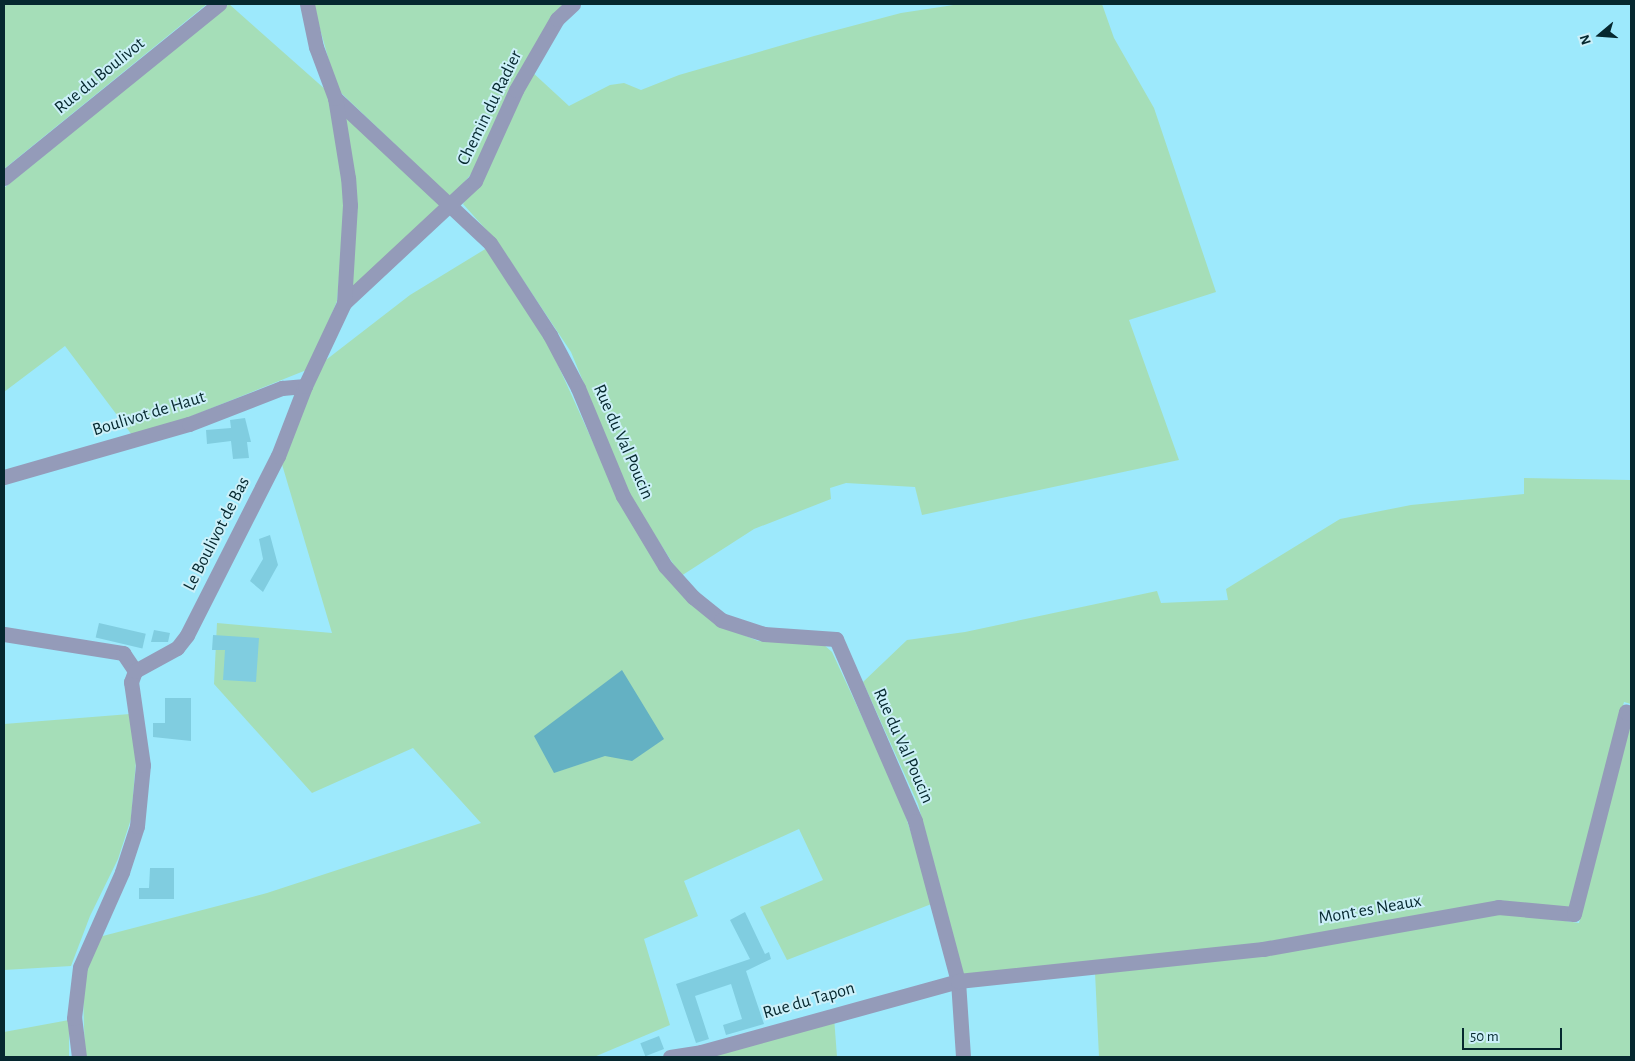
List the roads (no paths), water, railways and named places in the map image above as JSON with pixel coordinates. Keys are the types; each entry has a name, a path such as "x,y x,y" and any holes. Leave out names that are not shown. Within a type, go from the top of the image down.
{"street":[{"name":"Rue du Boulivot","path":"4,178 219,4"},
{"name":"Le Boulivot de Bas","path":"135,671 176,648 187,635 278,456 305,386 344,302 350,205 335,98 316,48 308,4"},
{"name":"Chemin du Radier","path":"344,302 394,253 451,206 475,181 516,90 557,19 573,4"},
{"name":"Rue du Val Poucin","path":"335,98 490,243 550,335 578,388 623,496 665,566 687,591 721,620 764,634 836,640 915,821 958,981"},
{"name":"Boulivot de Haut","path":"4,477 189,424 282,388 305,386"},
{"path":"4,634 123,653 135,671 131,682 143,765 137,826 122,872 80,967 74,1018 79,1057"},
{"name":"Mont es Neaux","path":"958,981 1263,949 1498,907 1574,914 1626,712 1631,713"},
{"name":"Rue du Tapon","path":"670,1057 701,1052 958,981"},
{"path":"958,981 963,1057"}]}
